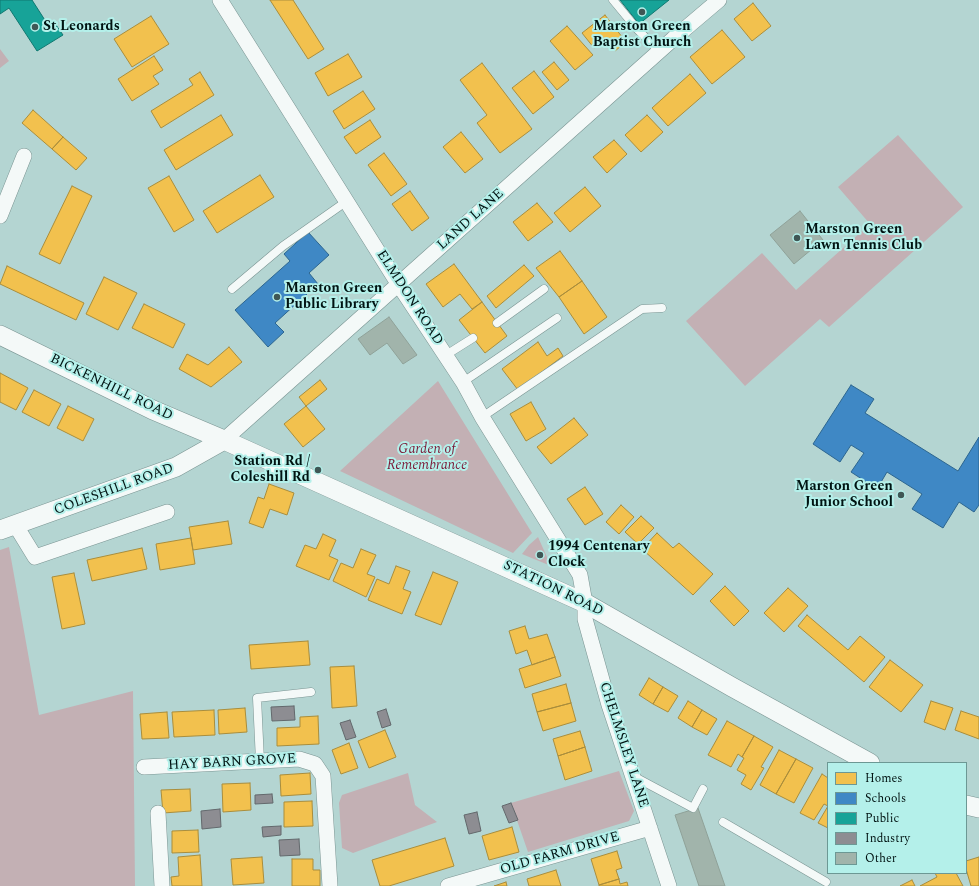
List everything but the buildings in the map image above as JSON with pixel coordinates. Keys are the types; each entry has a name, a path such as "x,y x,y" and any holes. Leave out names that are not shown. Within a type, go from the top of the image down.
{"street":[{"name":"ELMDON ROAD","path":"220,0 399,284 463,382 482,417 580,574 585,602"},
{"name":"LAND LANE","path":"224,440 659,51 719,0"},
{"path":"0,216 24,156"},
{"name":"BICKENHILL ROAD","path":"0,335 153,410 224,440"},
{"name":"COLESHILL ROAD","path":"8,528 176,468 224,440"},
{"name":"STATION ROAD","path":"224,440 585,602 868,762"},
{"path":"8,528 35,557 167,512"},
{"name":"CHELMSLEY LANE","path":"585,602 586,619 609,705 669,886"},
{"name":"HAY BARN GROVE","path":"144,767 299,759 316,764 323,776 330,886"},
{"path":"967,806 979,808"},
{"path":"158,813 162,886"},
{"name":"OLD FARM DRIVE","path":"448,886 650,828"}],"lane":[{"path":"613,0 637,29 659,51"},
{"path":"232,289 283,246 347,202"},
{"path":"497,323 544,289"},
{"path":"482,417 642,309 662,308"},
{"path":"463,382 557,318"},
{"path":"446,356 473,338"},
{"path":"260,761 257,698 312,692"},
{"path":"633,776 693,808 703,789"},
{"path":"723,822 826,882"}],"green space":[{"path":"0,49 9,61 0,68"},
{"path":"898,135 963,207 829,327 820,319 745,386 686,321 762,253 796,290 870,224 838,187"},
{"name":"Garden of Remembrance","path":"438,381 532,533 513,553 340,471"},
{"path":"538,537 551,566 522,554"},
{"path":"9,547 39,715 133,691 135,886 0,886 0,550"},
{"path":"619,771 634,811 629,821 528,852 511,803"},
{"path":"408,773 415,805 437,822 353,853 342,848 339,803 342,795"}],"place":[{"name":"Marston Green Baptist Church","path":"642,12"},
{"name":"St Leonards","path":"35,27"},
{"name":"Marston Green Lawn Tennis Club","path":"797,238"},
{"name":"Marston Green Public Library","path":"277,297"},
{"name":"Station Rd / Coleshill Rd","path":"318,470"},
{"name":"Marston Green Junior School","path":"901,495"},
{"name":"1994 Centenary Clock","path":"540,555"}]}
